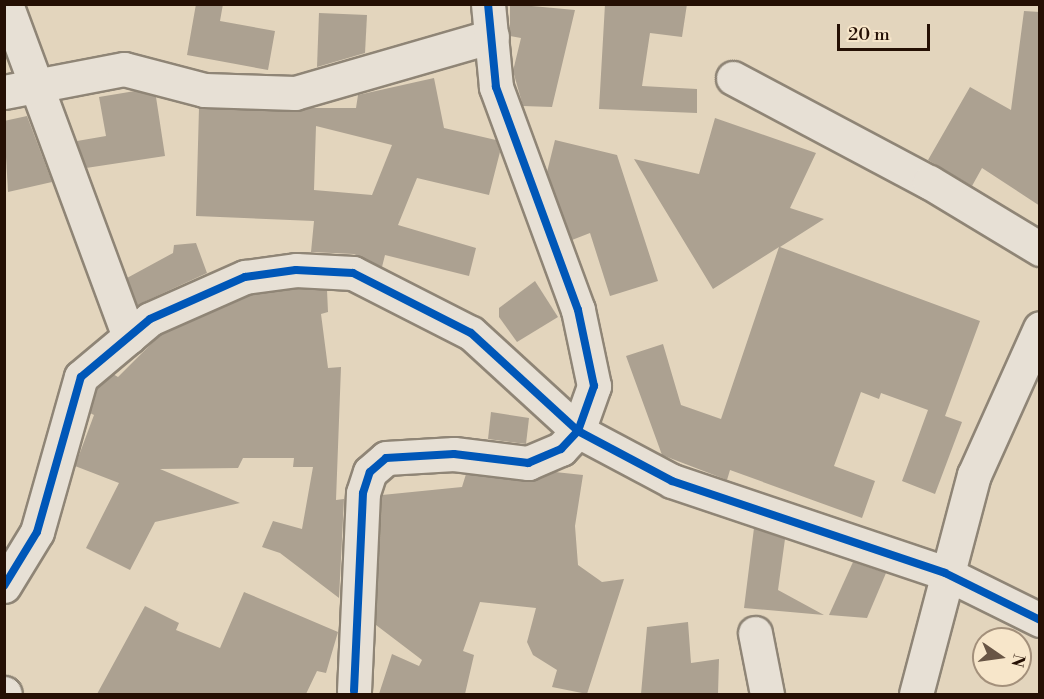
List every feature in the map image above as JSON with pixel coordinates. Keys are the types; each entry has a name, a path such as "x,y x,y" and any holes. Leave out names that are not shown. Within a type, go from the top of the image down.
{"street":[{"path":"6,4 40,82 129,337"},
{"path":"4,92 40,82 124,69 204,90 295,93 490,20 496,87 580,321 594,386 578,431 561,449 528,464 454,454 386,458 370,472 363,493 354,691"},
{"path":"733,78 929,182 1040,249"},
{"path":"4,586 37,532 81,377 150,319 245,277 296,270 353,273 471,333 578,431 672,481 945,573 1040,620"},
{"path":"916,694 945,573 974,475 1040,328"},
{"path":"755,633 767,694"}],"building":[{"path":"196,4 223,4 220,21 275,31 268,70 187,55"},
{"path":"510,4 575,10 552,107 523,106 513,71 521,38 510,36"},
{"path":"605,4 687,4 682,37 650,33 642,86 697,89 697,113 599,109"},
{"path":"1024,11 1040,12 1040,206 982,168 972,186 928,160 970,87 1011,110"},
{"path":"319,13 367,15 365,53 317,67"},
{"path":"434,78 444,128 496,140 500,152 489,195 417,178 398,225 476,248 469,276 385,255 382,267 354,254 311,252 314,221 196,216 199,108 356,108 358,95","holes":["316,126 392,145 372,195 314,190"]},
{"path":"135,91 156,97 165,156 86,168 77,141 106,136 99,97"},
{"path":"27,116 52,182 8,192 4,121"},
{"path":"715,118 816,153 790,208 824,219 780,247 980,321 945,416 962,422 935,494 902,481 928,410 881,393 879,399 861,392 834,466 875,481 862,518 730,470 727,480 662,455 626,356 663,344 681,405 721,419 779,247 713,289 634,159 699,174"},
{"path":"555,140 617,155 658,281 610,296 590,233 572,240 547,172"},
{"path":"196,243 207,273 137,305 127,278 173,253 174,245"},
{"path":"535,281 558,317 517,342 499,317 499,308"},
{"path":"297,289 327,290 328,312 321,314 328,368 341,367 336,500 344,499 339,598 280,553 262,547 273,521 302,529 313,467 293,467 294,458 243,458 238,468 160,469 240,503 155,522 130,570 86,548 119,483 75,466 94,415 90,413 97,388 113,374 118,377 160,335 250,295"},
{"path":"491,412 529,418 526,444 488,439"},
{"path":"555,472 583,475 575,526 578,565 602,582 624,579 587,694 552,687 557,670 533,655 527,642 536,608 480,602 463,651 474,655 465,694 379,694 392,654 419,666 422,660 376,625 382,495 462,487 466,474 526,482"},
{"path":"754,528 785,539 778,590 824,615 744,608"},
{"path":"853,562 886,573 867,618 829,615"},
{"path":"244,592 338,632 326,673 317,671 306,694 97,694 145,606 179,623 176,630 220,648"},
{"path":"688,622 691,663 719,659 718,694 641,694 647,627"}],"cycle path":[{"path":"354,691 363,493 370,472 386,458 454,454 528,463 561,449 578,431 594,386 578,310 496,87 488,4"},
{"path":"4,586 37,532 81,377 150,319 245,277 296,270 353,273 471,333 578,431 672,481 945,573 1040,620"}]}
